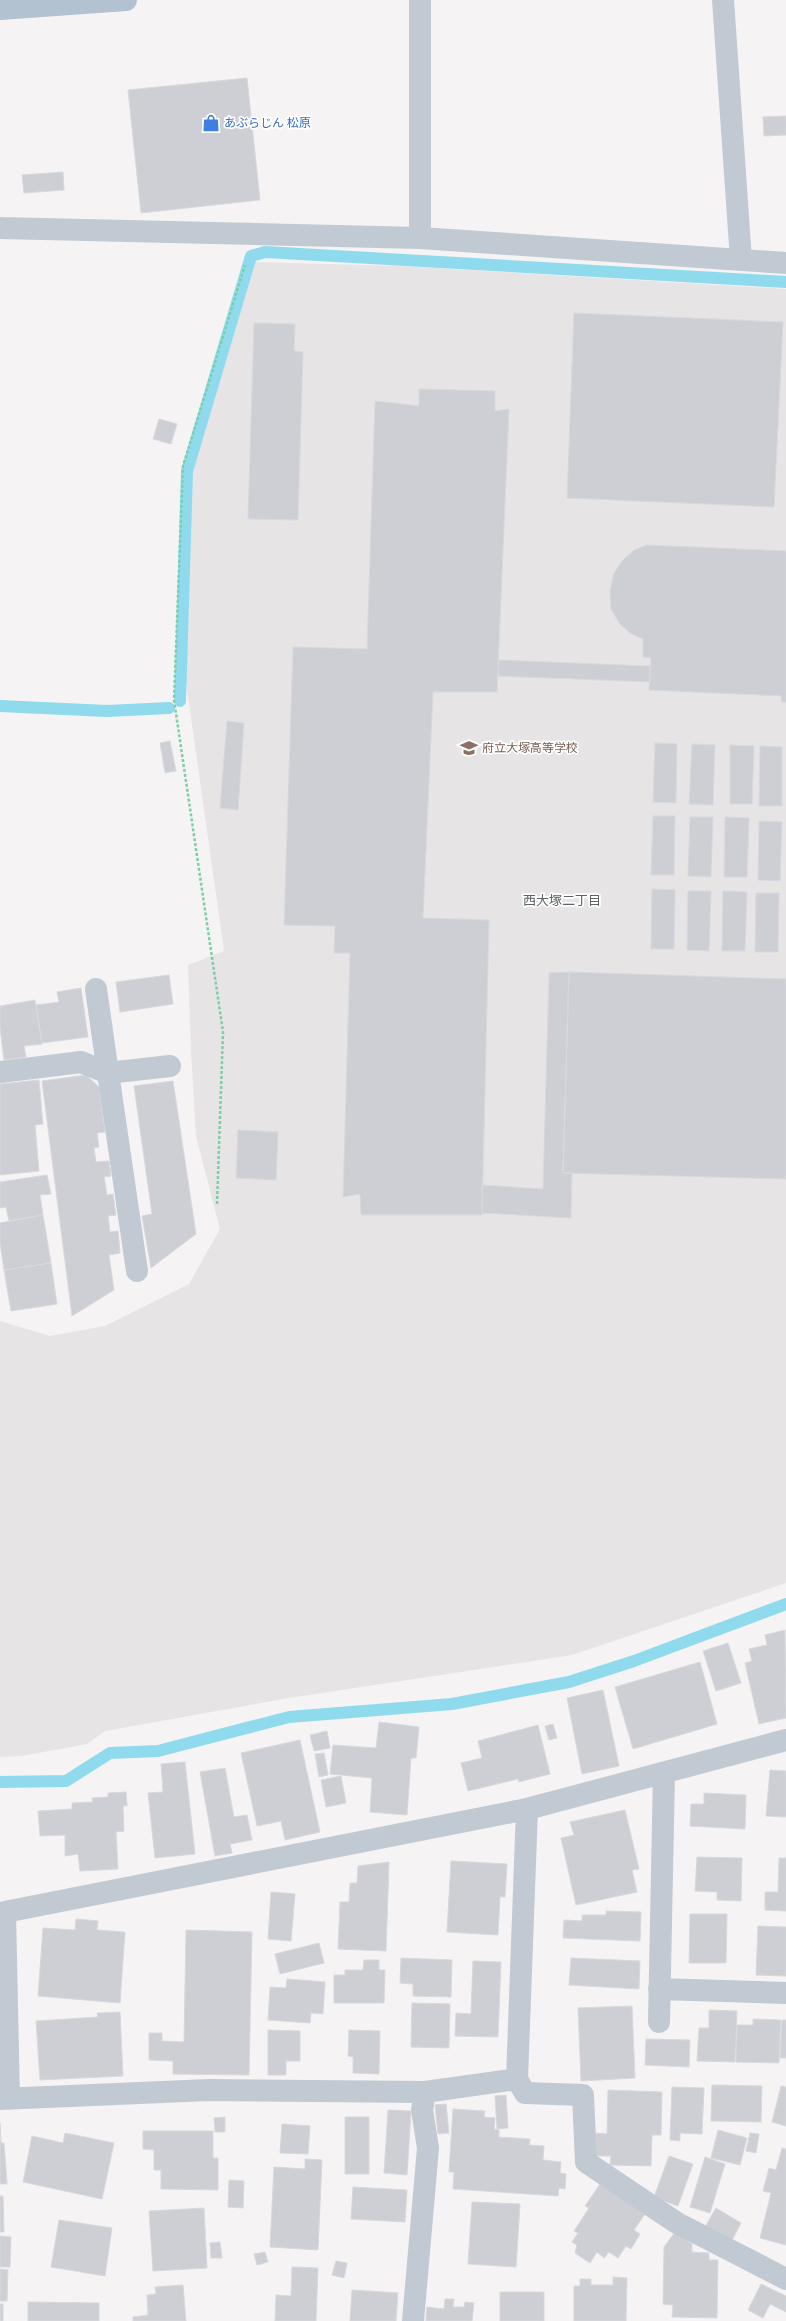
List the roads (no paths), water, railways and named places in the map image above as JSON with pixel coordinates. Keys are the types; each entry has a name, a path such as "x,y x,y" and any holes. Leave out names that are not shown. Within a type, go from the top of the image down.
{"main road":[{"path":"0,8 126,0"}],"street":[{"path":"420,0 420,238"},
{"path":"724,0 741,260"},
{"path":"0,228 254,236 420,238 786,263"},
{"path":"96,988 137,1271"},
{"path":"0,1072 81,1062 108,1073 170,1066"},
{"path":"517,2079 425,2092 209,2090 5,2099 3,1912 528,1809 786,1740"},
{"path":"659,2022 664,1773"},
{"path":"528,1809 517,2079 525,2093 583,2095 586,2162 677,2223 786,2279"},
{"path":"659,1989 786,1993"},
{"path":"413,2321 428,2148 422,2110 425,2092"}],"waterway":[{"path":"180,701 187,471 251,256 265,252 786,282"},
{"path":"0,706 107,711 169,708"},
{"path":"0,1782 66,1781 110,1753 158,1751 289,1717 452,1704 569,1682 634,1661 786,1604"}],"place":[{"name":"あぶらじん 松原","path":"211,123"},
{"name":"府立大塚高等学校","path":"469,748"}],"district":[{"name":"西大塚二丁目","path":"562,900"}]}
